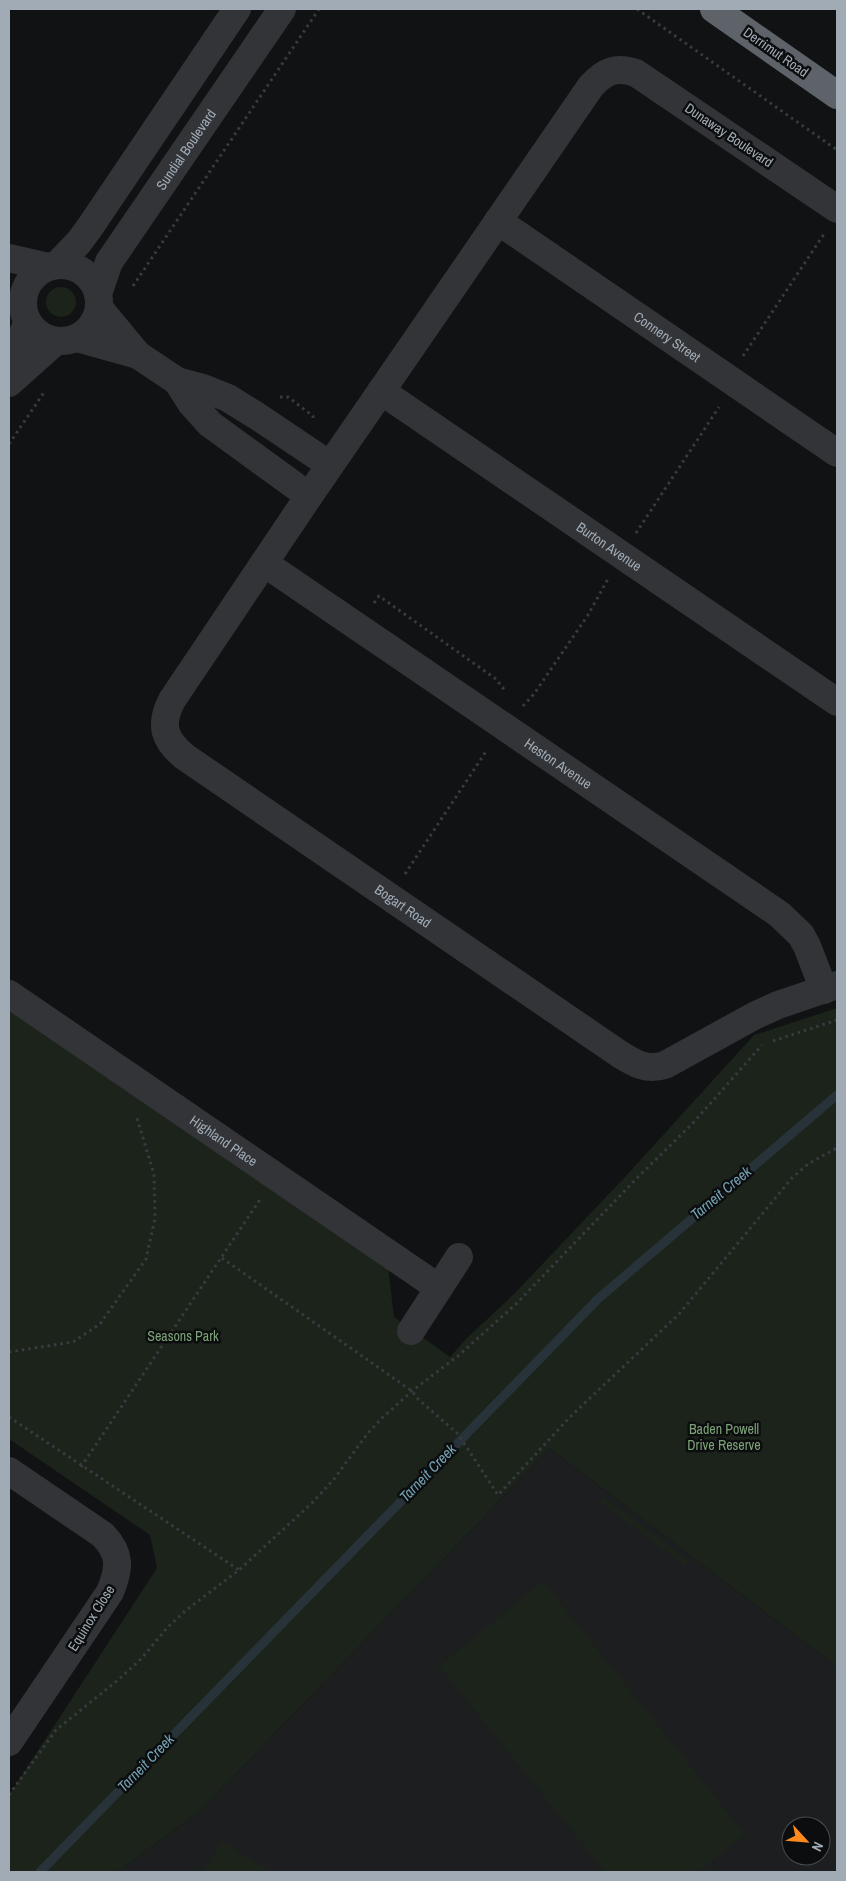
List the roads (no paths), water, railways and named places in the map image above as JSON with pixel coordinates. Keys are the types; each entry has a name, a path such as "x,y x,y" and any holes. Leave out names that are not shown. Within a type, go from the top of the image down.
{"highway":[{"name":"Derrimut Road","path":"714,9 837,95"}],"street":[{"path":"9,365 26,315 23,295 28,283 37,273 53,266 79,242 237,9"},
{"name":"Sundial Boulevard","path":"99,301 109,262 282,9"},
{"name":"Dunaway Boulevard","path":"498,221 591,86 608,71 618,69 626,69 647,79 837,209"},
{"path":"264,563 498,221"},
{"name":"Connery Street","path":"498,221 837,453"},
{"path":"9,258 53,266 68,265 83,272 94,284 99,301 138,355 177,381 204,388 228,398 330,466"},
{"path":"9,279 35,331 45,338 66,339 138,355"},
{"path":"9,383 66,339 87,331 95,320 99,301"},
{"path":"177,381 191,403 210,424 309,496"},
{"name":"Burton Avenue","path":"381,391 837,702"},
{"path":"237,445 257,416"},
{"name":"Bogart Road","path":"264,563 169,706 164,721 168,740 175,749 618,1053 642,1066 657,1067 665,1065 754,1016 778,1005 830,987"},
{"name":"Heston Avenue","path":"264,563 779,914 801,935 830,987"},
{"name":"Highland Place","path":"9,994 438,1288"},
{"path":"411,1331 459,1258"},
{"name":"Equinox Close","path":"9,1471 102,1535 111,1544 118,1566 110,1592 9,1742"}],"waterway":[{"name":"Tarneit Creek","path":"40,1872 599,1298 837,1095"}],"park label":[{"name":"Seasons Park","path":"183,1336"},
{"name":"Baden Powell Drive Reserve","path":"724,1438"}]}
